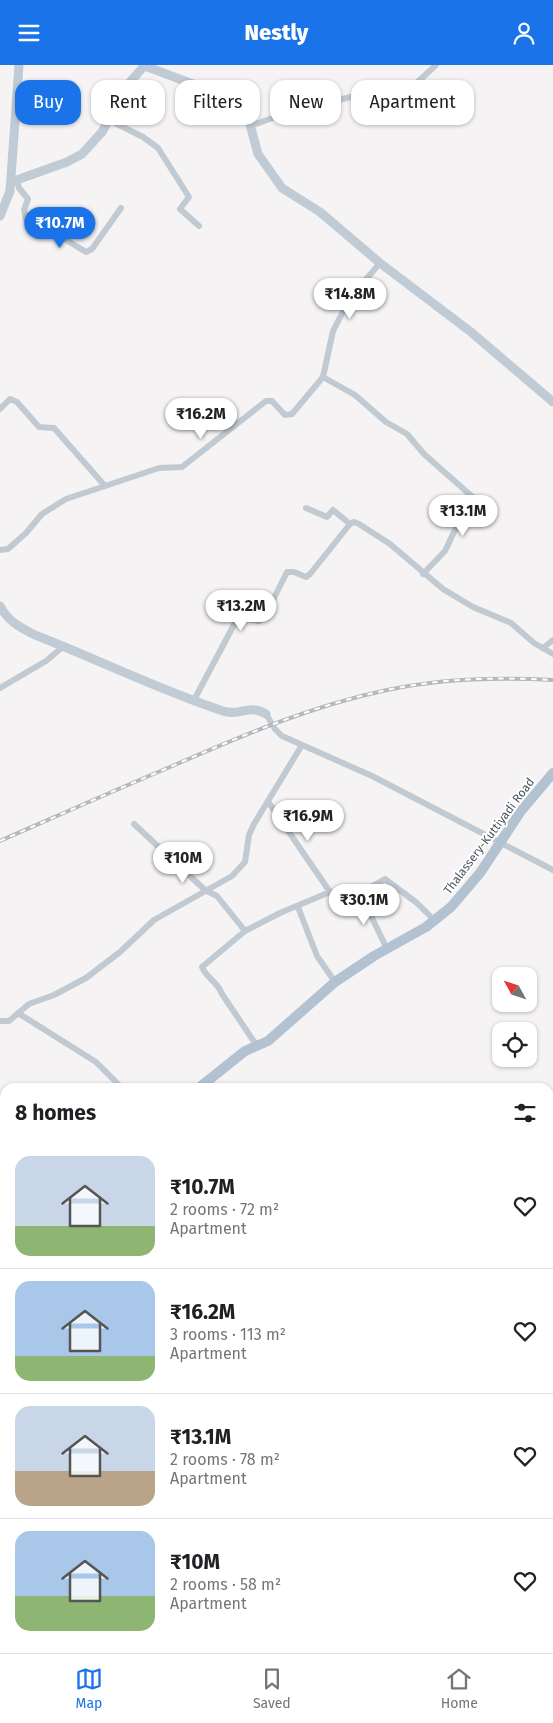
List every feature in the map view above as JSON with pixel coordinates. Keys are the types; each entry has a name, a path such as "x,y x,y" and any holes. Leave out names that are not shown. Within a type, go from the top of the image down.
{"main road":[{"path":"0,216 14,181 19,65"},
{"path":"132,80 145,65 190,83 239,97 245,106 258,154 282,188 320,212 380,263 471,332 553,402"},
{"path":"14,181 67,162 82,154 106,125"},
{"path":"0,606 5,615 15,625 226,713 252,708 266,714"},
{"name":"Thalassery-Kuttiyadi Road","path":"207,1083 245,1051 268,1041 335,981 435,921 462,896 501,843 521,811 553,773"}],"street":[{"path":"250,126 295,109 368,93 390,102 410,89 436,65"},
{"path":"119,125 143,137 158,148 189,197 180,209 199,226"},
{"path":"14,181 28,199 24,210 26,219 40,230 58,235 86,252 92,249 121,207"},
{"path":"0,549 8,549 54,505 159,468 182,467 266,401 272,401 285,415 292,415 323,377 333,331 350,297 380,263"},
{"path":"323,377 355,395 386,422 407,434 424,454 476,500 454,532 444,551 423,574"},
{"path":"0,409 10,399 17,402 39,427 54,428 105,486"},
{"path":"306,508 327,517 333,510 350,524"},
{"path":"194,700 236,621 244,618 259,621 264,618 287,573 294,572 306,577 310,574 350,524 354,522 390,544 423,574 473,607 511,623 553,654"},
{"path":"543,648 553,640"},
{"path":"0,688 46,661 64,646"},
{"path":"266,714 277,732 372,776 553,870"},
{"path":"0,1021 9,1021 29,1004 54,995 86,978 120,952 154,920 232,876 241,868 245,862 249,835 290,762 302,745"},
{"path":"268,803 330,892"},
{"path":"134,823 205,890 217,896 245,931"},
{"path":"258,1046 222,994 219,986 202,967 245,931 330,892 360,893 385,879 417,903 435,921"},
{"path":"360,893 387,949"},
{"path":"298,907 317,955 335,981"},
{"path":"18,1013 96,1062 114,1083"}],"railway":[{"path":"0,841 223,744 331,704 387,690 428,683 491,679 553,680"}]}
